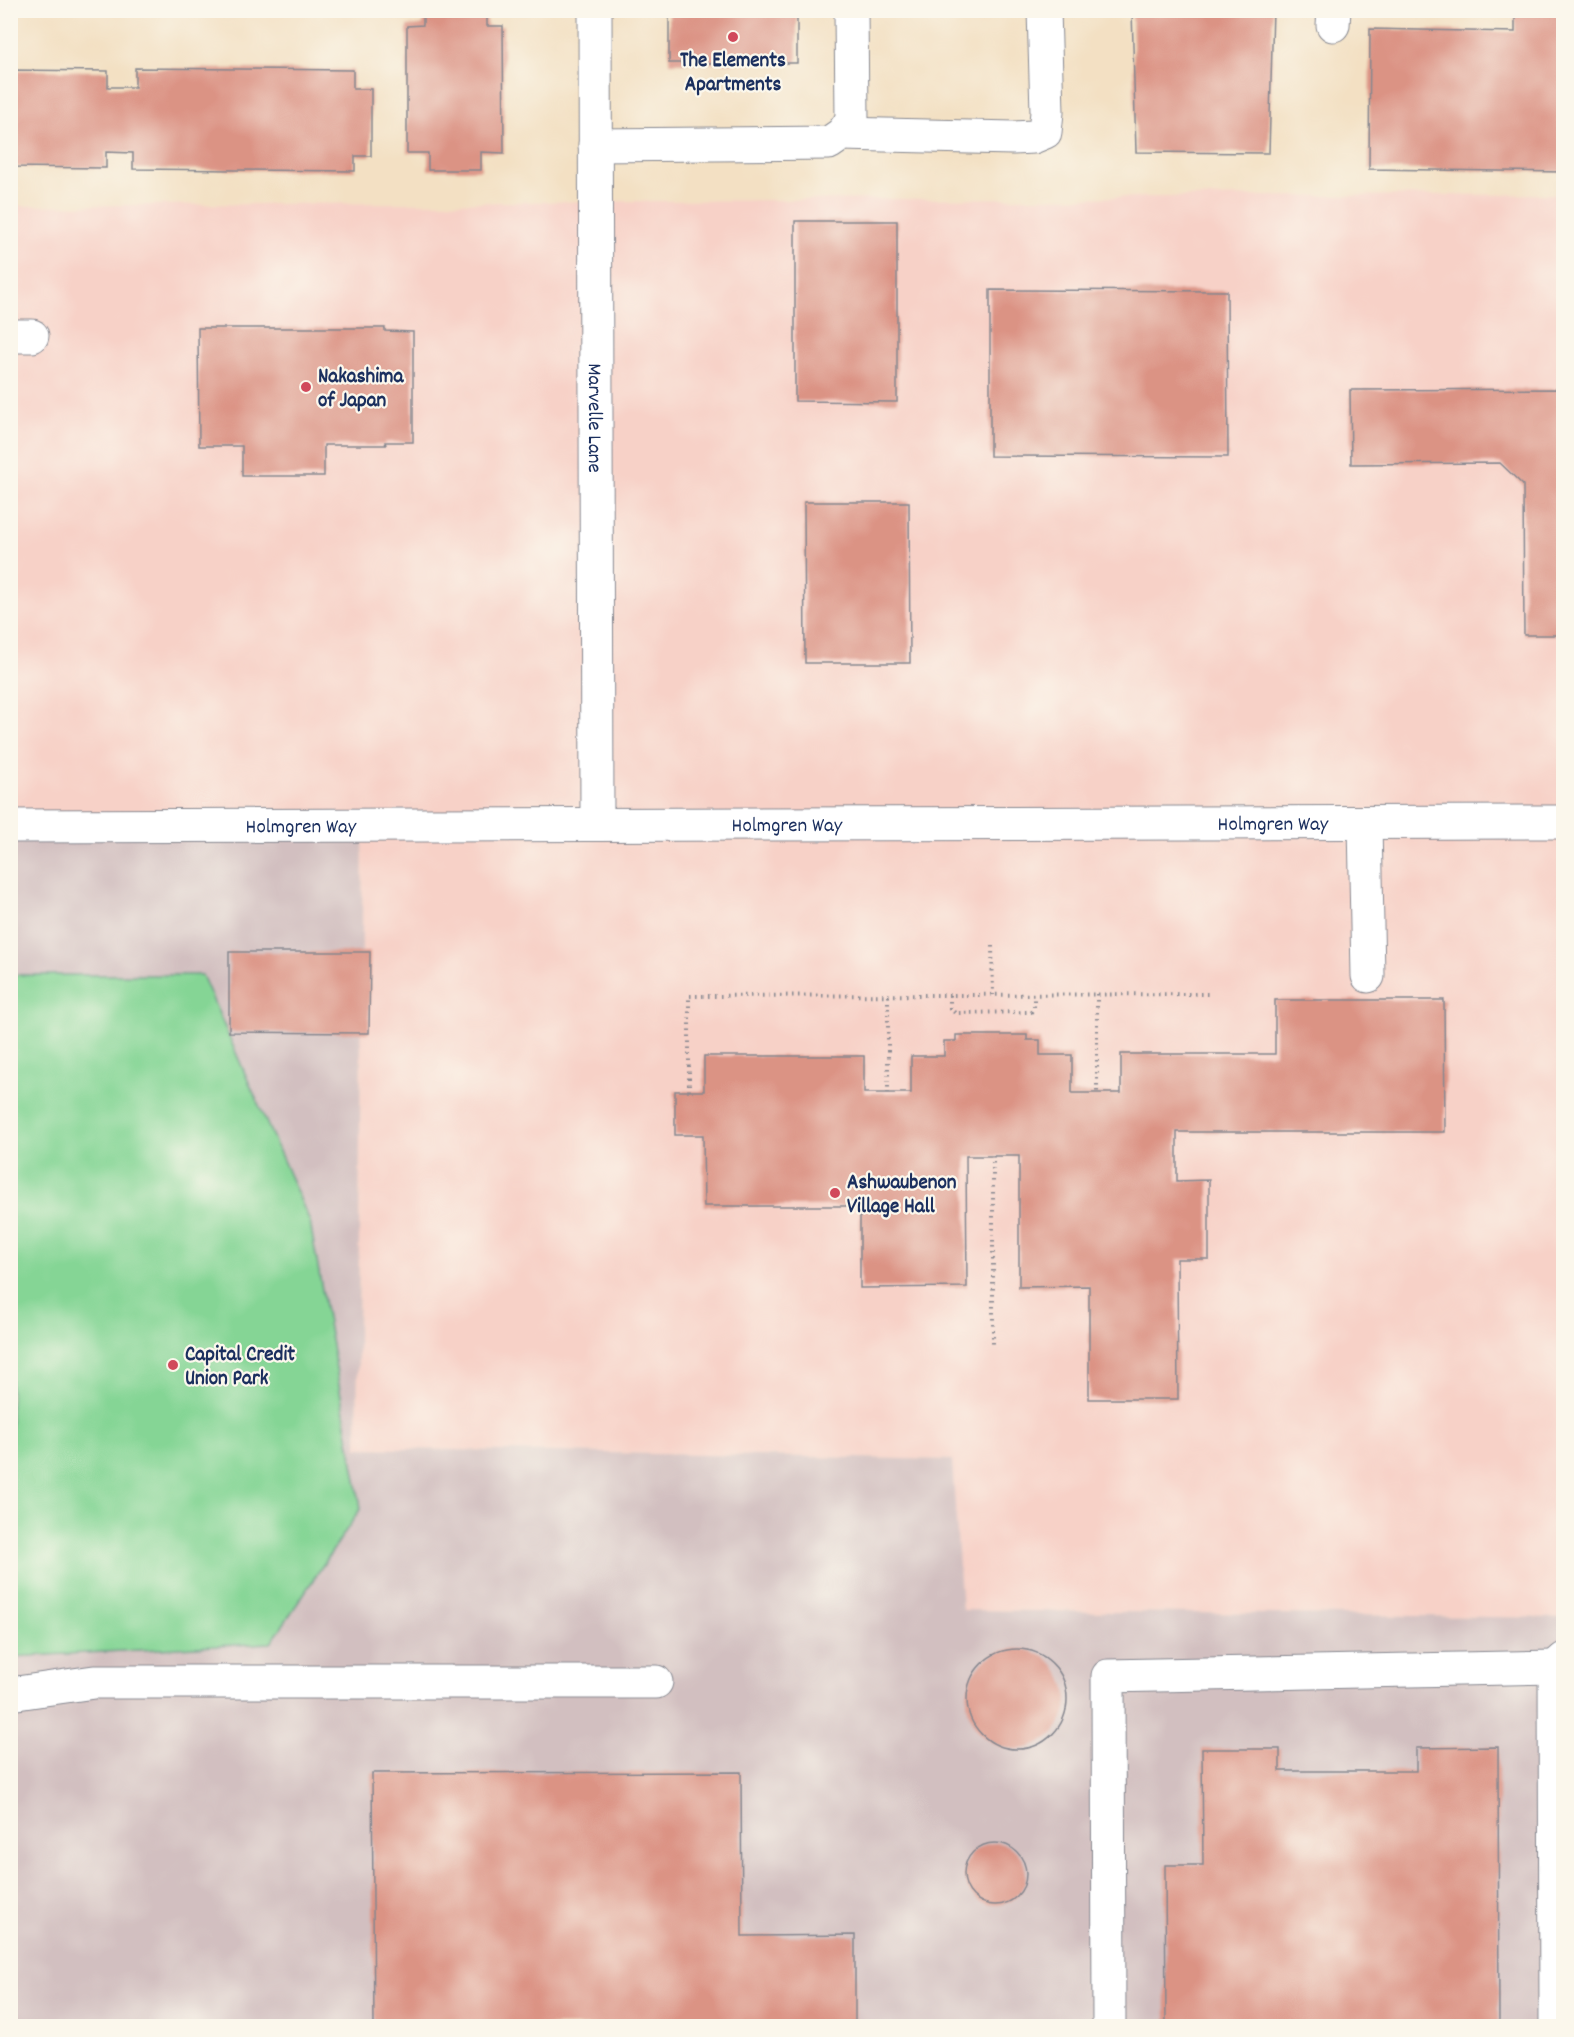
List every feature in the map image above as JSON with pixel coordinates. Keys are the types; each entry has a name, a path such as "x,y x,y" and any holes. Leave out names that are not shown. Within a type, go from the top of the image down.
{"street":[{"name":"Marvelle Lane","path":"595,10 597,824"},
{"path":"595,145 829,143 842,134 852,120 851,10"},
{"path":"842,134 1013,138 1033,137 1045,132 1047,112 1044,10"},
{"name":"Holmgren Way","path":"10,826 1563,822"},
{"path":"1365,823 1368,976"},
{"path":"1109,2026 1108,1676 1559,1663 1556,2026"},
{"path":"10,1694 94,1682 656,1682"}],"path":[{"path":"992,946 993,995"},
{"path":"1097,994 1097,1093"},
{"path":"689,1091 688,996 1210,994"},
{"path":"950,995 950,1008 955,1013 1031,1012 1034,1008 1034,995"},
{"path":"888,996 888,1093"},
{"path":"993,1156 993,1344"}],"shaded area":[{"path":"1563,194 1563,1618 962,1610 951,1460 357,1448 363,825 11,826 10,206"},
{"path":"363,825 357,1448 952,1460 962,1610 1563,1618 1563,2026 11,2026 10,826"}],"green space":[{"name":"Capital Credit Union Park","path":"11,975 202,975 310,1222 361,1508 271,1643 11,1657"}],"building":[{"path":"423,10 487,10 487,26 503,26 504,153 481,152 481,170 428,170 428,153 407,153 407,26 423,25"},
{"name":"The Elements Apartments","path":"669,10 797,10 797,63 669,63"},
{"path":"1132,10 1273,10 1269,153 1136,152"},
{"path":"1515,10 1564,10 1564,172 1369,169 1370,29 1515,32"},
{"path":"135,68 353,70 353,89 371,89 371,156 355,156 355,171 133,169 133,153 106,152 106,168 10,167 10,70 108,71 108,87 135,87"},
{"path":"795,221 897,221 897,402 795,401"},
{"path":"990,290 1227,291 1228,457 990,456"},
{"name":"Nakashima of Japan","path":"198,328 385,328 385,331 413,332 413,442 385,442 386,445 324,445 324,476 242,476 242,446 199,446"},
{"path":"1564,389 1564,635 1524,635 1523,485 1500,463 1351,464 1350,390"},
{"path":"804,502 909,502 910,663 805,663"},
{"path":"229,952 370,952 369,1033 229,1032"},
{"name":"Ashwaubenon Village Hall","path":"1275,1000 1444,1000 1445,1132 1177,1132 1177,1181 1209,1180 1209,1259 1177,1259 1178,1399 1089,1399 1089,1286 1019,1287 1019,1156 966,1156 967,1287 860,1288 860,1206 704,1206 703,1135 675,1135 675,1091 704,1091 704,1056 864,1056 864,1093 911,1093 911,1056 944,1056 944,1041 956,1041 956,1035 1027,1035 1027,1040 1040,1040 1040,1055 1072,1055 1072,1093 1121,1093 1121,1054 1275,1054"},
{"path":"1017,1649 1045,1657 1059,1671 1067,1699 1059,1727 1045,1741 1017,1749 989,1741 975,1727 967,1699 975,1671 989,1657"},
{"path":"1498,1747 1499,2026 1166,2026 1165,1865 1203,1865 1202,1749 1280,1749 1280,1771 1416,1771 1416,1748"},
{"path":"741,1772 742,1936 855,1935 855,2026 374,2026 372,1773"},
{"path":"989,1843 1001,1843 1017,1852 1024,1862 1026,1874 1024,1886 1017,1896 1001,1905 989,1905 978,1900 969,1891 964,1880 964,1868 969,1857 978,1848"}],"place":[{"name":"The Elements Apartments","path":"733,37"},
{"name":"Nakashima of Japan","path":"306,387"},
{"name":"Ashwaubenon Village Hall","path":"835,1193"},
{"name":"Capital Credit Union Park","path":"173,1365"}]}
